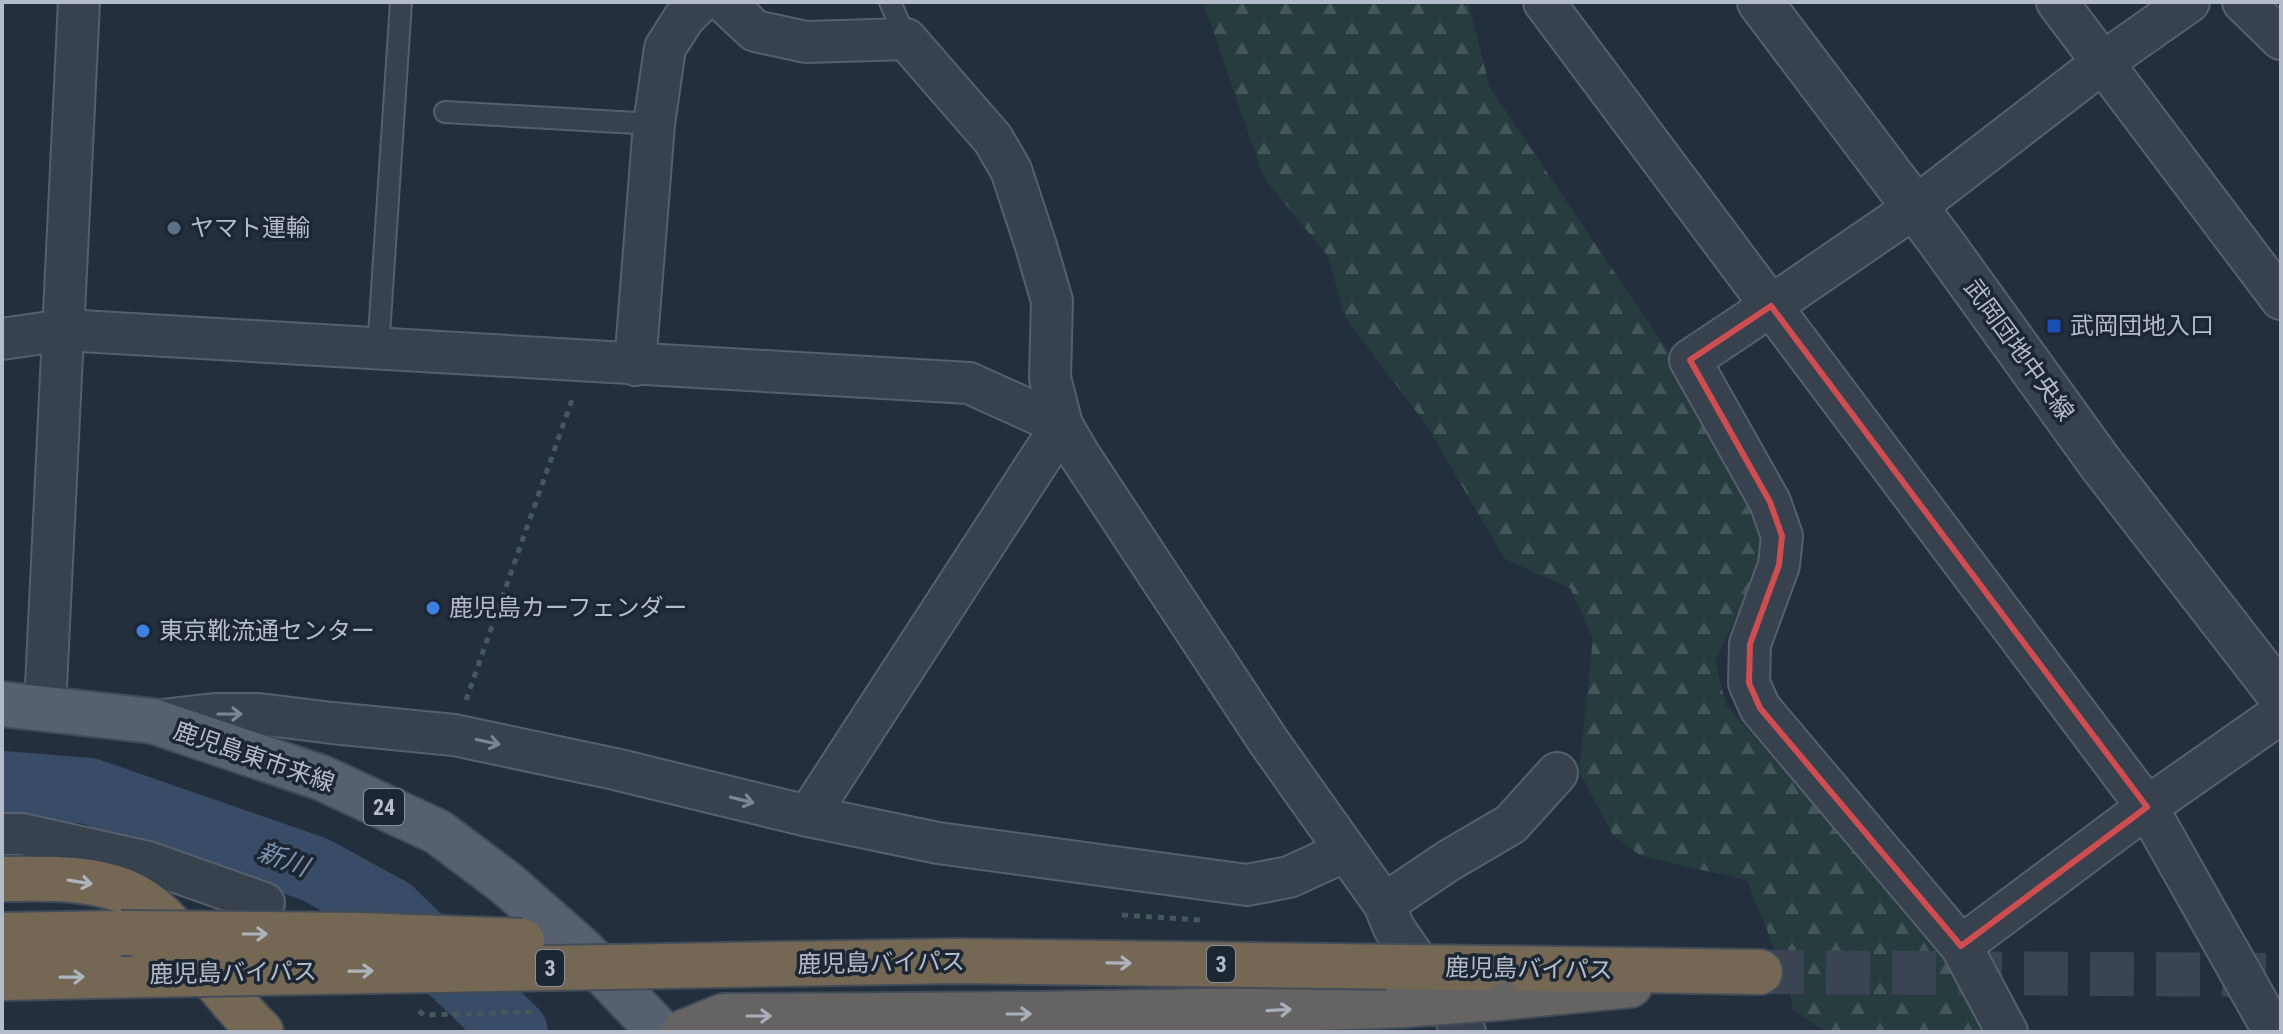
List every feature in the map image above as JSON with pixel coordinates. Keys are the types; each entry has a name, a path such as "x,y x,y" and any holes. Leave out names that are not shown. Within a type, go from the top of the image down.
{"highway":[{"path":"2,879 76,880 124,891 150,905 241,1013 261,1032"},
{"path":"2,935 361,935 957,961"},
{"name":"鹿児島バイパス","path":"2,978 957,961 1490,983 1760,972"},
{"path":"684,1032 724,1016 1142,1014 1402,1005 1490,983"}],"main road":[{"name":"鹿児島東市来線","path":"2,704 153,721 322,778 438,832 506,883 582,950 660,1032"}],"street":[{"path":"45,707 79,2"},
{"path":"635,365 654,124 665,48 684,18 700,2"},
{"path":"724,2 755,31 806,42 906,39 993,139 1011,170 1052,301 1050,378 1062,425 1269,742 1384,904 1394,928 1465,1032"},
{"path":"1544,2 2147,807 2274,1032"},
{"name":"武岡団地中央線","path":"1760,2 2101,464 2281,696"},
{"path":"2057,2 2281,299"},
{"path":"2007,1032 1961,946 1760,708 1749,683 1750,644 1779,565 1782,536 1770,502 1690,360 1914,208 2102,63 2189,2"},
{"path":"2243,2 2281,39"},
{"path":"2,339 64,330 969,383 1062,425"},
{"path":"808,816 1062,425"},
{"path":"1961,946 2147,807 2281,713"},
{"path":"153,721 214,714 259,714 454,735 938,843 1247,885 1289,877 1346,851"},
{"path":"1384,904 1511,824 1557,773"},
{"path":"2,834 22,834 148,862 264,903"}],"lane":[{"path":"378,350 401,2"},
{"path":"890,2 906,39"},
{"path":"445,112 654,124"}],"path":[{"path":"454,735 586,362"},
{"path":"424,1015 536,1011"}],"highlighted area":[{"path":"1771,306 2147,807 1961,946 1760,708 1749,683 1750,644 1779,565 1782,536 1770,502 1690,360"}],"green space":[{"path":"1203,2 1468,2 1490,88 1672,357 1765,528 1768,549 1715,661 1726,705 1950,960 1989,1032 1827,1032 1793,1010 1789,985 1747,880 1641,856 1613,835 1579,771 1593,638 1570,588 1505,559 1425,423 1345,317 1328,256 1264,178"}],"waterway":[{"name":"新川","path":"2,784 89,791 314,869 391,911 515,1032"}],"tunnel":[{"path":"1760,972 2281,975"}],"place":[{"name":"ヤマト運輸","path":"174,228"},
{"name":"武岡団地入口","path":"2054,326"},
{"name":"鹿児島カーフェンダー","path":"433,608"},
{"name":"東京靴流通センター","path":"143,631"}]}
